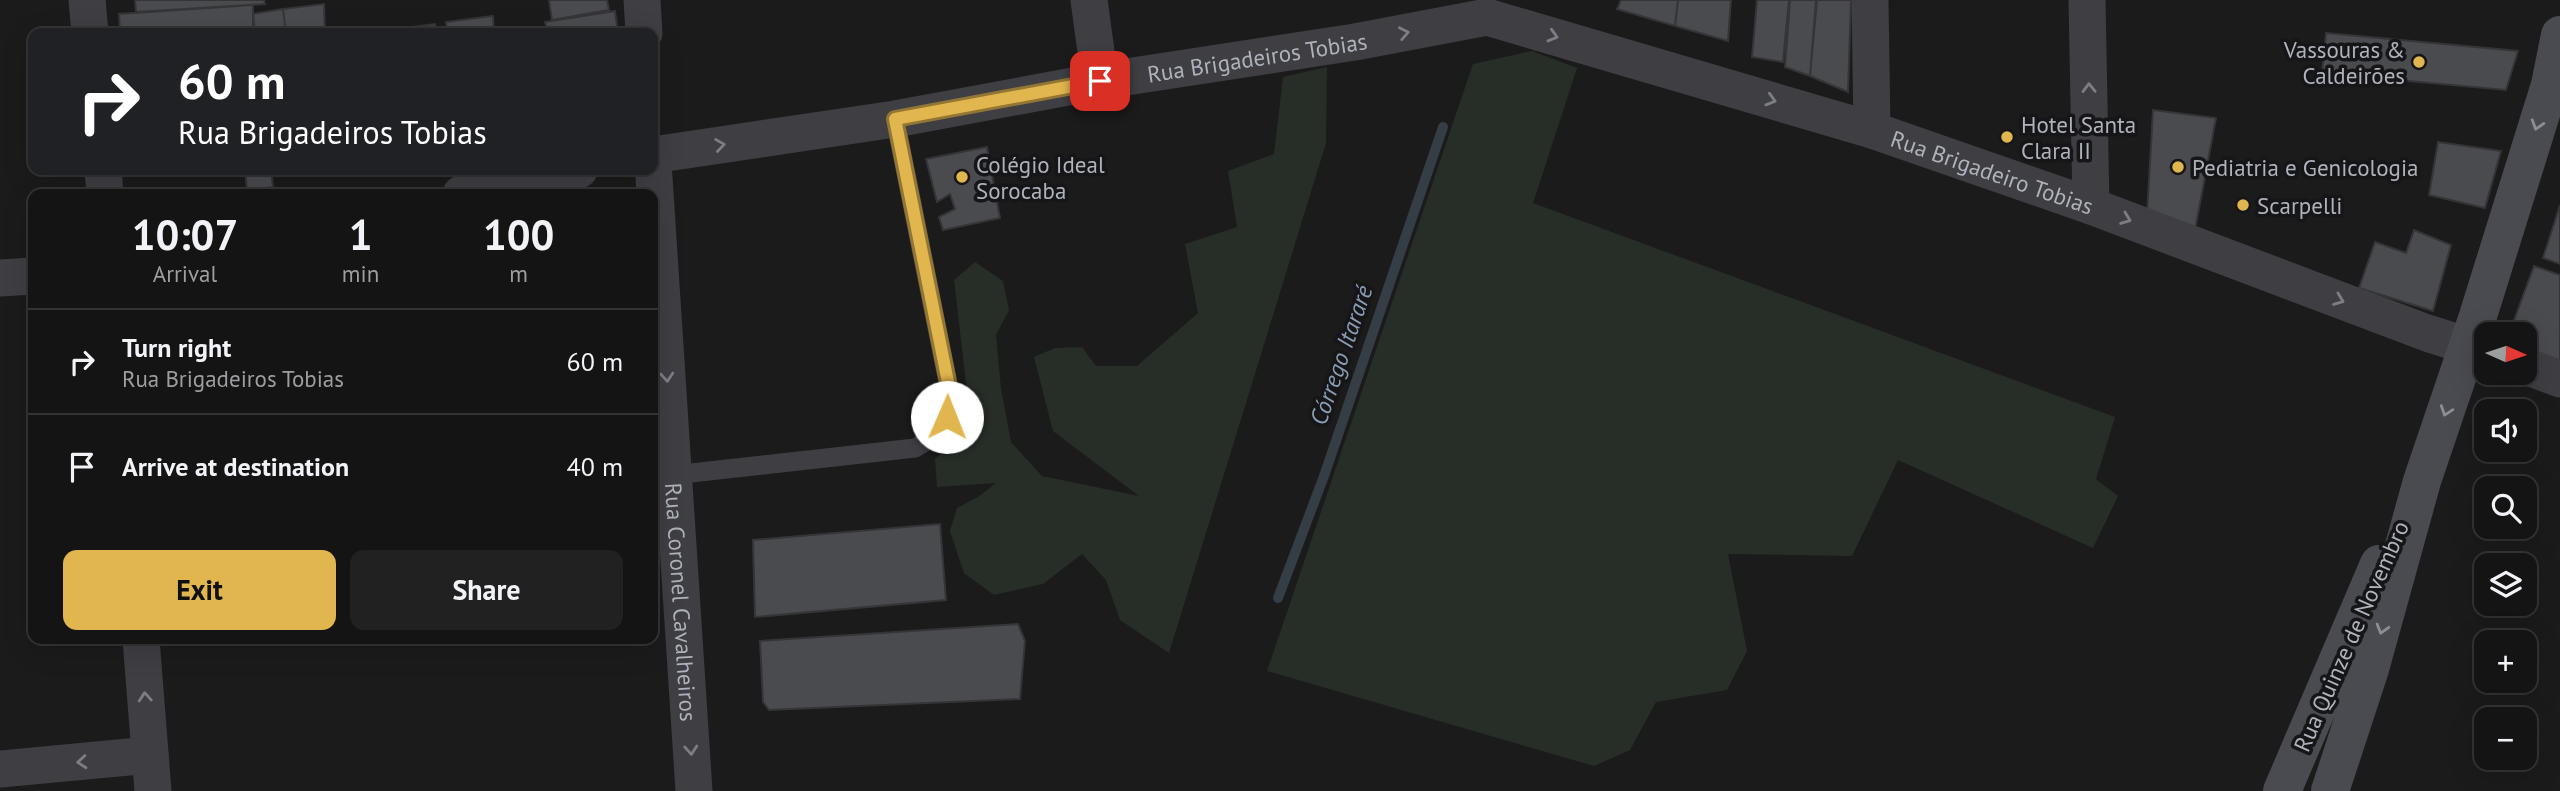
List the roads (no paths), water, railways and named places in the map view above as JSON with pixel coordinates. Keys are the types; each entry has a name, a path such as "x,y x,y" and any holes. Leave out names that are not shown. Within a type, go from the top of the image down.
{"main road":[{"name":"Rua Quinze de Novembro","path":"2484,322 2550,85 2560,35"},
{"name":"Rua Quinze de Novembro","path":"2282,791 2381,559 2422,481 2474,356"},
{"name":"Rua Quinze de Novembro","path":"2330,791 2377,644 2422,481"}],"street":[{"path":"87,0 90,28"},
{"path":"642,0 644,28"},
{"path":"1089,0 1100,81"},
{"path":"1870,0 1872,130"},
{"path":"2087,0 2091,205"},
{"name":"Rua Brigadeiros Tobias","path":"658,154 895,119 1100,81 1355,42 1487,17"},
{"name":"Rua Brigadeiro Tobias","path":"1487,17 1872,130 2091,205 2427,333 2474,348"},
{"path":"486,189 554,175"},
{"name":"Rua Coronel Cavalheiros","path":"658,240 694,791"},
{"path":"0,278 28,276"},
{"path":"2538,371 2560,379"},
{"path":"141,644 153,791"},
{"path":"0,769 150,755"}],"lane":[{"path":"673,475 915,448 942,432 952,402 895,119"}],"waterway":[{"name":"Córrego Itararé","path":"1278,598 1324,476 1443,127"}],"place":[{"name":"Vassouras & Caldeirões","path":"2419,62"},
{"name":"Hotel Santa Clara II","path":"2007,137"},
{"name":"Pediatria e Genicologia","path":"2178,167"},
{"name":"Colégio Ideal Sorocaba","path":"962,177"},
{"name":"Scarpelli","path":"2243,205"}]}
